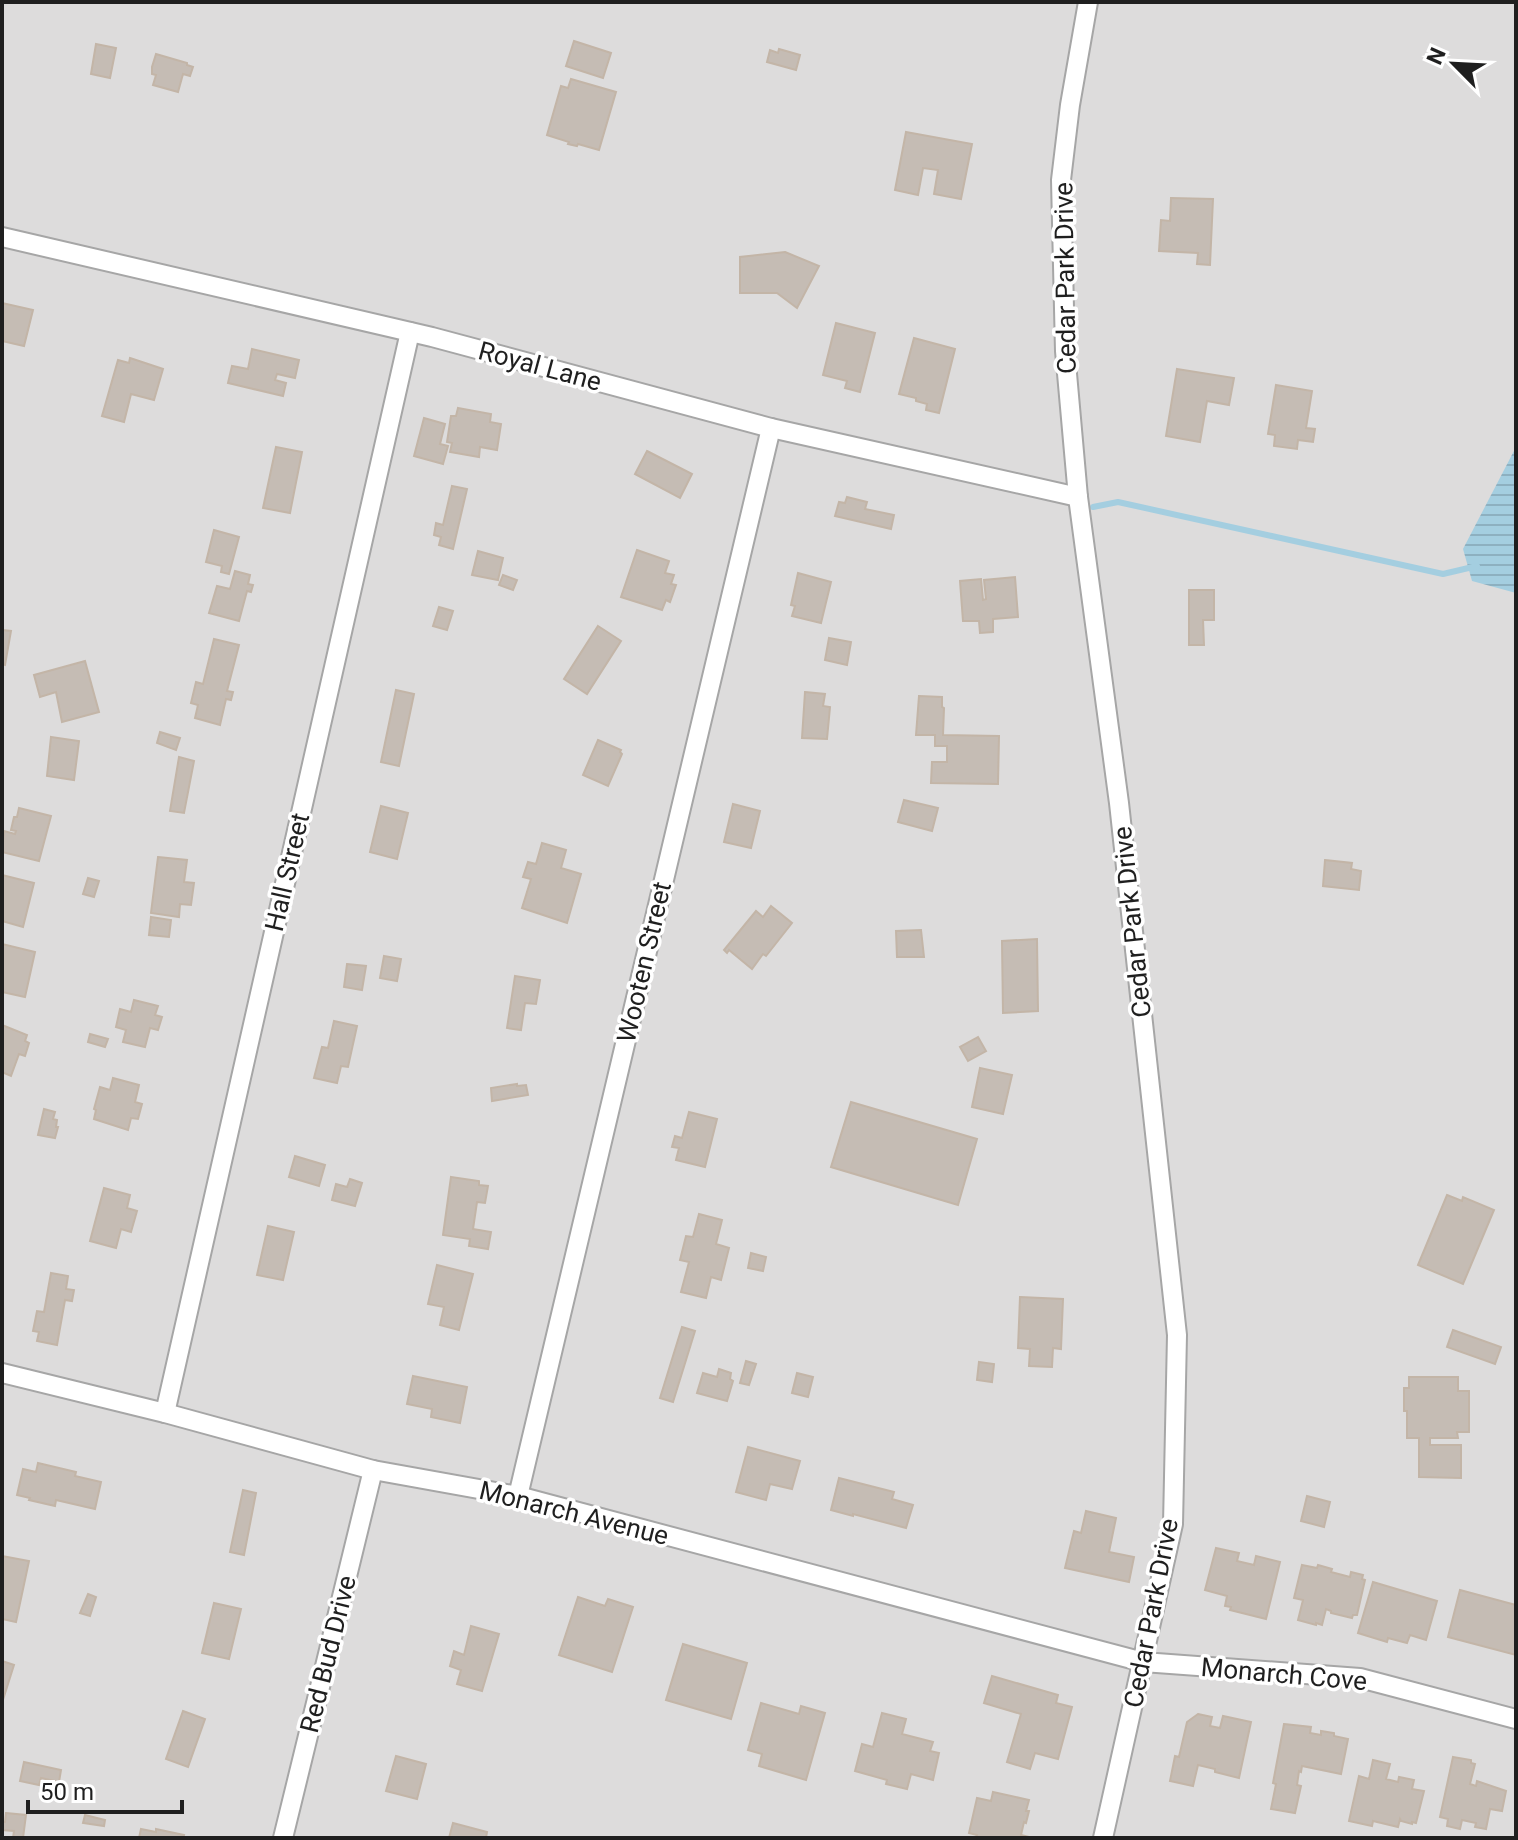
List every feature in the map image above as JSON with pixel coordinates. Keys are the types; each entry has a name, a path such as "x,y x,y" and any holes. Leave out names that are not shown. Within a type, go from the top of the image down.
{"street":[{"name":"Cedar Park Drive","path":"1088,2 1061,180 1065,351 1078,497 1119,803 1177,1335 1173,1524 1103,1838"},
{"name":"Royal Lane","path":"2,237 410,332 771,428 1078,497"},
{"name":"Hall Street","path":"165,1413 410,332"},
{"name":"Wooten Street","path":"518,1496 771,428"},
{"name":"Monarch Avenue","path":"2,1373 165,1413 373,1470 518,1496 1143,1662"},
{"name":"Red Bud Drive","path":"283,1838 373,1470"},
{"name":"Monarch Cove","path":"1143,1662 1360,1678 1516,1719"}],"shaded area":[{"path":"2,2 1516,2 1516,1838 2,1838"}],"water":[{"path":"1516,447 1516,593 1472,581 1463,549"}],"building":[{"path":"574,41 611,53 603,78 566,66"},
{"path":"96,44 116,48 110,78 91,74"},
{"path":"779,49 800,55 796,70 767,62 770,50 778,53"},
{"path":"156,54 193,67 190,76 183,74 178,92 153,85 156,75 152,74 152,67"},
{"path":"571,79 616,92 599,150 568,144 547,135 561,86 568,88"},
{"path":"906,132 972,144 961,199 934,194 938,170 923,168 918,195 895,190"},
{"path":"1171,198 1213,199 1210,265 1197,264 1198,253 1159,251 1161,220 1170,221"},
{"path":"785,252 819,266 797,308 777,293 740,293 740,257"},
{"path":"2,303 33,310 24,346 2,341"},
{"path":"836,323 875,333 860,392 845,388 847,381 823,375"},
{"path":"914,338 955,349 939,413 926,410 927,404 916,401 916,398 899,394"},
{"path":"252,349 299,360 295,378 277,374 275,380 286,383 283,396 228,383 232,366 248,369"},
{"path":"130,358 163,369 154,400 131,394 124,422 102,416 118,360 129,363"},
{"path":"1177,369 1234,378 1229,405 1207,401 1200,442 1166,436"},
{"path":"1276,385 1312,391 1306,428 1315,429 1313,442 1298,440 1297,449 1274,446 1275,435 1268,434"},
{"path":"458,408 491,414 490,422 501,424 497,450 480,447 479,457 450,452 452,443 447,442 451,416 456,416"},
{"path":"424,418 445,424 440,444 448,446 443,464 414,456"},
{"path":"276,447 302,452 290,513 263,508"},
{"path":"647,451 692,474 680,498 635,474"},
{"path":"452,486 467,489 453,549 439,545 441,537 434,535 436,523 443,525"},
{"path":"847,497 867,502 865,509 894,515 891,529 835,516 839,502 845,503"},
{"path":"214,530 239,537 229,574 221,572 222,566 206,562"},
{"path":"637,550 669,561 665,573 674,575 671,584 676,585 670,602 666,600 662,610 621,597"},
{"path":"478,551 503,558 498,580 472,575"},
{"path":"235,571 250,575 248,584 253,585 251,592 247,591 239,621 209,613 217,586 230,589"},
{"path":"798,573 831,582 821,623 792,616 795,606 791,605"},
{"path":"503,575 517,580 513,590 499,585"},
{"path":"1015,577 1018,617 993,619 993,632 980,633 979,621 963,621 960,581 981,579 983,600 986,599 984,580"},
{"path":"1189,590 1214,590 1214,620 1203,620 1204,645 1189,645"},
{"path":"439,607 453,611 447,630 433,626"},
{"path":"598,626 621,641 587,694 564,679"},
{"path":"2,630 11,631 5,665 2,664"},
{"path":"829,638 851,642 847,665 825,660"},
{"path":"214,639 239,645 227,691 233,692 231,700 226,699 220,725 195,718 198,705 191,703 196,682 203,684"},
{"path":"85,661 99,712 62,722 56,692 40,697 34,675"},
{"path":"396,690 414,694 399,766 381,762"},
{"path":"805,692 825,694 823,706 830,707 827,739 802,738"},
{"path":"919,696 942,697 943,735 999,736 998,784 931,783 932,762 947,762 947,746 935,746 935,735 916,735"},
{"path":"160,732 180,738 176,750 157,743"},
{"path":"51,737 79,741 74,780 47,776"},
{"path":"598,740 621,750 622,754 608,786 583,775"},
{"path":"179,757 194,761 184,813 170,811"},
{"path":"904,800 938,808 932,831 898,822"},
{"path":"733,804 760,811 751,848 724,842"},
{"path":"381,806 408,813 397,859 370,852"},
{"path":"19,808 51,816 39,861 2,852 4,831 15,834 16,831 11,830"},
{"path":"542,843 566,850 561,868 581,874 567,923 522,908 531,879 523,877 528,862 536,864"},
{"path":"158,857 187,860 184,882 194,883 191,905 180,904 179,917 151,913"},
{"path":"1325,860 1352,863 1351,869 1361,871 1359,890 1323,886"},
{"path":"2,875 34,883 23,927 2,921"},
{"path":"88,878 99,881 94,897 83,894"},
{"path":"771,906 792,923 752,969 729,950 727,953 724,950 756,911 763,917"},
{"path":"151,917 171,920 169,937 149,935"},
{"path":"921,930 924,957 897,957 896,931"},
{"path":"1037,939 1038,1011 1003,1013 1002,941"},
{"path":"2,944 35,952 25,997 2,992"},
{"path":"384,956 401,959 397,981 380,978"},
{"path":"347,964 366,966 362,990 344,987"},
{"path":"515,976 540,980 536,1004 525,1003 521,1030 507,1028"},
{"path":"134,1000 158,1006 155,1015 162,1017 158,1030 150,1028 145,1047 123,1042 126,1030 116,1027 120,1009 131,1012"},
{"path":"334,1021 357,1026 348,1067 341,1066 337,1083 314,1078 322,1047 328,1048"},
{"path":"2,1025 27,1035 25,1041 29,1043 25,1056 19,1054 11,1076 2,1072"},
{"path":"90,1034 108,1039 105,1047 88,1042"},
{"path":"978,1037 986,1051 968,1061 960,1047"},
{"path":"980,1068 1012,1075 1003,1114 972,1107"},
{"path":"113,1078 139,1085 135,1102 142,1104 138,1119 131,1118 128,1130 94,1119 100,1087 110,1090"},
{"path":"526,1085 528,1095 492,1101 491,1088"},
{"path":"851,1102 977,1139 958,1205 831,1167"},
{"path":"44,1109 55,1112 53,1119 57,1120 58,1127 55,1138 38,1135"},
{"path":"689,1112 717,1119 705,1167 676,1160 679,1148 672,1147 675,1136 682,1138"},
{"path":"295,1156 325,1165 319,1186 289,1177"},
{"path":"451,1177 479,1181 479,1185 488,1186 485,1203 477,1202 473,1229 491,1232 488,1249 469,1246 470,1239 443,1235"},
{"path":"350,1179 362,1183 355,1206 332,1200 336,1184 347,1187"},
{"path":"104,1188 130,1195 127,1208 137,1211 131,1232 121,1229 116,1248 90,1241"},
{"path":"1447,1195 1462,1201 1463,1197 1494,1210 1463,1284 1418,1265"},
{"path":"699,1214 722,1220 716,1244 729,1248 721,1280 711,1277 706,1298 681,1292 689,1262 680,1260 686,1236 693,1237"},
{"path":"268,1226 294,1232 283,1280 257,1275"},
{"path":"751,1253 766,1257 763,1271 748,1268"},
{"path":"437,1265 473,1274 459,1330 440,1325 444,1307 428,1304"},
{"path":"51,1273 68,1276 66,1289 74,1290 72,1301 65,1300 57,1345 37,1341 39,1332 33,1331 37,1311 44,1312"},
{"path":"1020,1297 1063,1299 1061,1349 1053,1348 1052,1367 1029,1366 1030,1349 1018,1348"},
{"path":"682,1327 695,1331 673,1402 660,1398"},
{"path":"1453,1330 1501,1347 1495,1364 1447,1347"},
{"path":"746,1361 756,1364 749,1385 740,1383"},
{"path":"979,1362 994,1364 992,1382 977,1380"},
{"path":"719,1369 731,1373 730,1379 733,1381 727,1401 697,1393 703,1373 717,1377"},
{"path":"797,1373 813,1377 808,1397 792,1393"},
{"path":"413,1376 467,1387 460,1423 431,1417 432,1409 407,1404"},
{"path":"1409,1377 1458,1377 1458,1391 1469,1391 1469,1432 1457,1432 1458,1438 1430,1438 1430,1445 1461,1445 1461,1478 1419,1477 1419,1438 1407,1438 1407,1411 1404,1411 1404,1388 1409,1388"},
{"path":"748,1447 800,1461 792,1489 770,1484 766,1500 736,1492"},
{"path":"38,1463 101,1482 95,1509 56,1500 55,1506 17,1495 23,1469 36,1472"},
{"path":"839,1478 894,1492 892,1499 913,1505 906,1528 831,1510"},
{"path":"243,1490 256,1493 244,1555 230,1552"},
{"path":"1307,1496 1330,1502 1324,1527 1301,1521"},
{"path":"1086,1511 1116,1518 1109,1552 1134,1557 1129,1582 1065,1568 1074,1531 1081,1533"},
{"path":"1216,1548 1239,1553 1237,1561 1254,1565 1256,1556 1280,1562 1266,1619 1230,1610 1231,1607 1225,1606 1227,1596 1205,1590"},
{"path":"2,1556 29,1561 16,1622 2,1619"},
{"path":"1302,1565 1317,1568 1318,1565 1350,1577 1351,1572 1363,1575 1362,1579 1365,1580 1357,1615 1352,1618 1326,1609 1322,1625 1298,1620 1303,1600 1294,1598"},
{"path":"1373,1582 1437,1601 1426,1640 1410,1635 1407,1643 1388,1638 1387,1642 1358,1633"},
{"path":"1460,1590 1516,1605 1516,1655 1448,1637"},
{"path":"88,1594 96,1597 90,1616 80,1613"},
{"path":"578,1597 605,1606 608,1599 633,1607 612,1672 559,1655"},
{"path":"214,1603 241,1609 229,1659 202,1653"},
{"path":"471,1626 499,1634 482,1691 457,1684 461,1670 450,1666 454,1651 464,1655"},
{"path":"683,1644 747,1663 731,1719 666,1700"},
{"path":"2,1661 14,1665 2,1703"},
{"path":"992,1676 1058,1695 1056,1703 1072,1707 1058,1759 1035,1753 1030,1769 1007,1762 1021,1714 984,1703"},
{"path":"761,1703 799,1714 801,1706 825,1713 806,1780 759,1766 762,1754 748,1750"},
{"path":"183,1711 205,1719 188,1767 166,1759"},
{"path":"882,1713 906,1719 902,1734 933,1742 930,1751 939,1753 933,1780 911,1774 907,1789 855,1771 862,1744 873,1747"},
{"path":"1198,1714 1212,1717 1210,1726 1220,1728 1223,1716 1251,1722 1239,1778 1198,1765 1193,1786 1170,1781 1187,1722"},
{"path":"1284,1724 1311,1727 1310,1733 1334,1733 1334,1736 1348,1739 1341,1774 1302,1766 1295,1813 1271,1809"},
{"path":"396,1756 426,1764 417,1799 386,1791"},
{"path":"1453,1757 1471,1760 1475,1764 1470,1784 1476,1786 1477,1781 1506,1791 1502,1811 1490,1809 1486,1829 1462,1820 1460,1829 1447,1826 1448,1819 1440,1817"},
{"path":"1373,1760 1390,1764 1386,1779 1398,1782 1399,1777 1414,1780 1412,1789 1424,1791 1416,1823 1400,1819 1398,1827 1373,1821 1372,1826 1349,1821 1359,1776 1369,1779"},
{"path":"24,1762 61,1770 59,1782 41,1778 39,1785 20,1781"},
{"path":"993,1792 1029,1800 1026,1811 1029,1811 1021,1835 1033,1838 976,1838 977,1835 969,1833 977,1798 991,1801"},
{"path":"6,1813 26,1815 23,1838 13,1838 14,1831 2,1830"},
{"path":"85,1815 105,1820 104,1826 83,1823"},
{"path":"453,1823 487,1832 486,1838 449,1838"},
{"path":"141,1829 184,1835 183,1838 139,1838"}],"waterway":[{"path":"1093,507 1118,502 1443,574 1477,566"}]}
